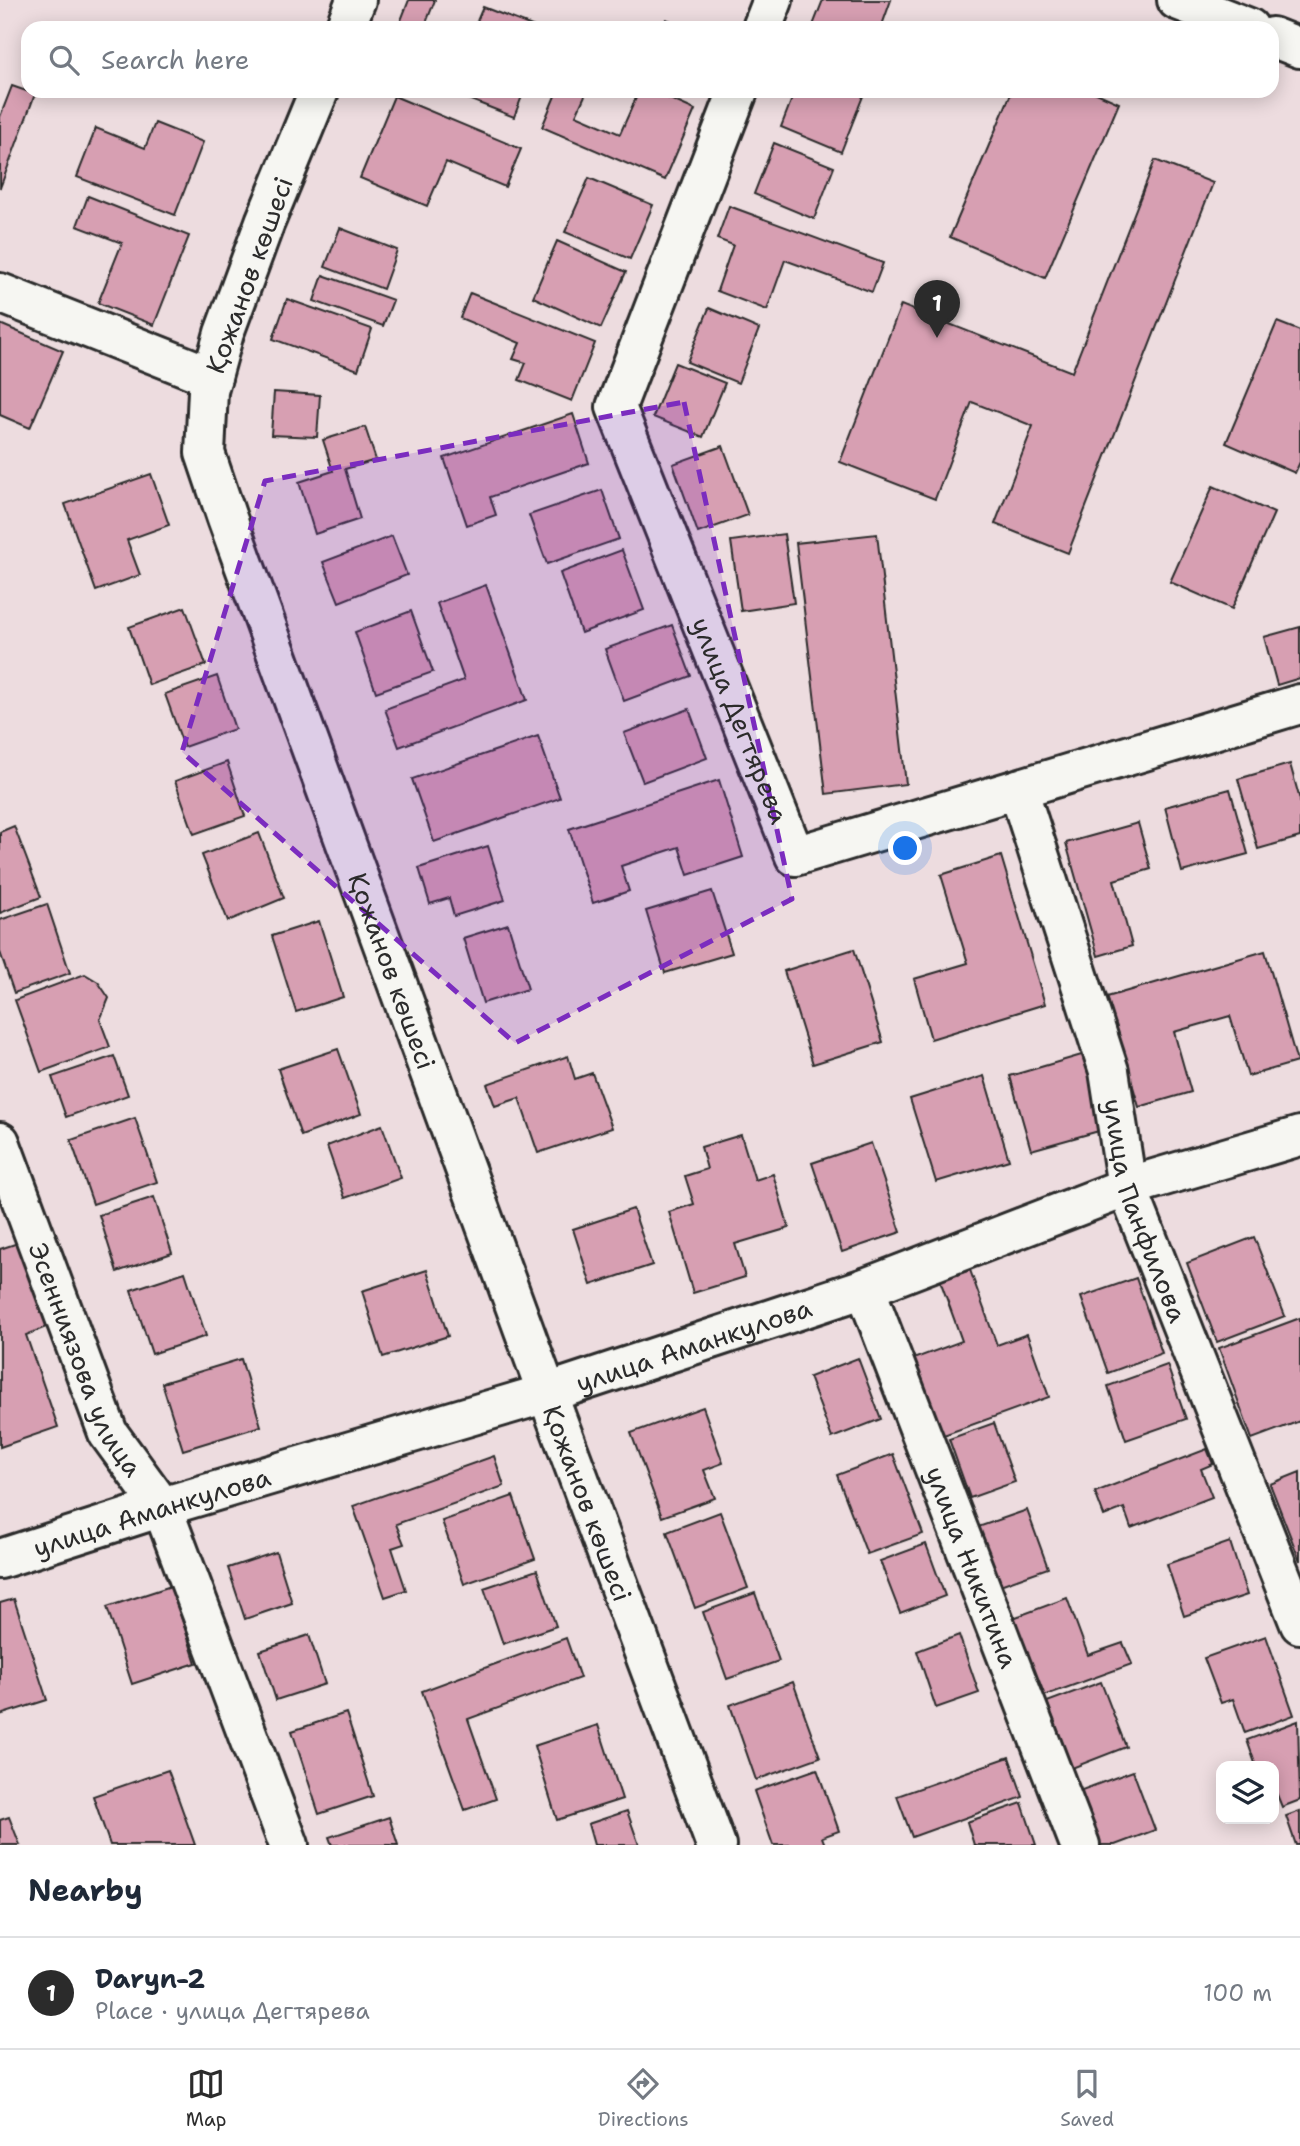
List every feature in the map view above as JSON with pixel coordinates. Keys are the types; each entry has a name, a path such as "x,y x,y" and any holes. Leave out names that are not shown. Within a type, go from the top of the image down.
{"street":[{"path":"348,21 356,0"},
{"path":"765,21 773,0"},
{"path":"1177,0 1231,21"},
{"path":"1279,40 1300,48"},
{"name":"Қожанов көшесі","path":"316,98 233,308 208,391 205,453 547,1393 716,1845"},
{"name":"улица Дегтярева","path":"735,98 616,407 795,856 1300,704"},
{"path":"0,293 212,377"},
{"name":"улица Панфилова","path":"1018,789 1109,1071 1127,1187 1300,1624"},
{"name":"улица Аманкулова","path":"0,1559 162,1507 547,1393 864,1288 1127,1187 1300,1136"},
{"name":"Эсенниязова улица","path":"0,1142 108,1433 162,1507 289,1845"},
{"name":"улица Никитина","path":"864,1288 1080,1845"}],"highlighted area":[{"path":"684,402 792,899 515,1043 182,752 265,481"}],"building":[{"path":"409,0 435,0 427,21 401,21"},
{"path":"823,0 891,0 884,21 815,21"},
{"path":"483,7 519,21 477,21"},
{"path":"12,86 21,89 21,98 34,98 0,188 0,117"},
{"path":"393,98 521,149 505,187 446,162 427,206 360,178"},
{"path":"466,98 521,98 514,117"},
{"path":"554,98 584,98 576,115 620,134 636,98 668,98 695,110 665,180 542,127"},
{"path":"792,98 862,98 841,152 781,127"},
{"path":"1009,98 1108,98 1119,103 1045,278 950,237"},
{"path":"155,123 203,142 175,215 77,177 96,128 145,148"},
{"path":"774,143 834,167 814,219 754,194"},
{"path":"1155,160 1213,183 1068,553 995,524 1033,426 972,402 935,499 840,462 901,305 1072,372"},
{"path":"589,178 653,205 630,259 565,232"},
{"path":"88,196 189,236 154,325 98,303 122,243 77,226"},
{"path":"729,206 883,263 872,292 785,260 767,310 717,291 733,245 717,239"},
{"path":"340,228 397,250 383,289 325,267"},
{"path":"557,241 626,272 601,328 533,297"},
{"path":"323,275 393,300 383,326 314,301"},
{"path":"470,293 595,343 572,401 519,380 526,363 513,359 520,343 460,318"},
{"path":"287,299 372,329 358,370 273,339"},
{"path":"709,308 759,329 738,383 687,362"},
{"path":"1277,322 1300,331 1300,462 1295,473 1226,443"},
{"path":"0,324 63,351 30,428 0,415"},
{"path":"675,363 725,383 703,437 653,417"},
{"path":"274,392 320,395 317,437 271,435"},
{"path":"573,414 589,463 490,497 496,515 467,525 444,458"},
{"path":"365,427 376,460 345,469 360,519 315,534 299,482 333,471 323,440"},
{"path":"723,446 748,515 698,533 673,464"},
{"path":"151,474 169,525 127,540 140,575 96,591 65,504"},
{"path":"1213,486 1274,513 1232,609 1170,582"},
{"path":"602,490 619,539 547,564 529,515"},
{"path":"784,534 794,603 741,611 731,541"},
{"path":"877,534 906,784 826,794 796,543"},
{"path":"392,536 407,575 339,602 323,562"},
{"path":"622,550 644,610 581,633 560,573"},
{"path":"486,585 527,700 399,747 385,709 464,680 437,603"},
{"path":"185,607 206,665 149,685 129,627"},
{"path":"411,611 433,672 376,692 355,632"},
{"path":"672,625 691,676 624,701 605,649"},
{"path":"1300,627 1300,678 1277,685 1264,637"},
{"path":"217,676 235,729 184,747 165,694"},
{"path":"689,709 707,758 643,782 624,733"},
{"path":"538,736 560,798 434,842 412,779"},
{"path":"227,762 245,816 194,834 175,781"},
{"path":"1290,764 1300,800 1300,837 1258,849 1238,779"},
{"path":"719,780 743,857 688,875 679,847 621,866 629,891 593,903 569,829"},
{"path":"1230,789 1248,854 1182,872 1165,807"},
{"path":"1138,823 1151,869 1114,880 1132,946 1098,956 1066,843"},
{"path":"14,826 41,897 0,913 0,832"},
{"path":"259,833 284,898 228,921 202,855"},
{"path":"488,846 505,900 454,916 449,898 430,904 419,868"},
{"path":"1001,856 1045,1004 931,1039 914,979 968,963 941,875"},
{"path":"712,891 732,953 665,973 646,911"},
{"path":"47,904 70,973 14,993 0,952 0,920"},
{"path":"319,921 343,997 296,1012 272,936"},
{"path":"508,924 528,989 483,1003 463,938"},
{"path":"854,949 883,1042 813,1064 784,971"},
{"path":"1265,951 1297,1062 1248,1076 1230,1016 1174,1032 1191,1092 1139,1107 1107,997"},
{"path":"85,974 98,982 109,998 100,1020 110,1047 41,1072 15,1000"},
{"path":"338,1049 361,1114 301,1136 278,1069"},
{"path":"1085,1054 1106,1129 1031,1150 1010,1076"},
{"path":"114,1056 128,1095 66,1117 52,1077"},
{"path":"568,1056 575,1079 592,1073 612,1128 538,1153 519,1098 495,1106 487,1084"},
{"path":"984,1076 1009,1160 936,1182 910,1099"},
{"path":"135,1118 157,1182 93,1204 71,1140"},
{"path":"382,1125 401,1178 345,1198 327,1146"},
{"path":"741,1135 755,1180 773,1174 789,1228 735,1244 745,1277 693,1293 669,1212 694,1204 685,1176 707,1169 701,1147"},
{"path":"871,1143 901,1232 842,1252 812,1163"},
{"path":"154,1197 172,1253 117,1272 99,1215"},
{"path":"633,1209 652,1265 591,1285 573,1229"},
{"path":"1254,1237 1285,1316 1217,1342 1187,1263"},
{"path":"21,1242 49,1326 26,1335 58,1427 0,1447 0,1249"},
{"path":"427,1270 448,1336 383,1357 362,1291"},
{"path":"970,1270 997,1345 1027,1334 1049,1397 941,1436 913,1359 962,1341 940,1280"},
{"path":"185,1272 206,1336 152,1354 131,1290"},
{"path":"1136,1278 1162,1353 1108,1373 1081,1297"},
{"path":"1300,1318 1300,1421 1252,1439 1219,1348"},
{"path":"858,1358 881,1419 832,1438 809,1377"},
{"path":"241,1359 261,1426 183,1450 162,1383"},
{"path":"1167,1365 1186,1419 1126,1440 1108,1386"},
{"path":"703,1407 723,1463 704,1470 715,1498 662,1517 631,1433"},
{"path":"994,1423 1015,1482 970,1498 949,1439"},
{"path":"1207,1449 1213,1464 1201,1469 1212,1497 1131,1528 1124,1508 1104,1516 1095,1492"},
{"path":"893,1454 923,1534 867,1554 837,1475"},
{"path":"494,1456 504,1486 396,1524 404,1544 392,1548 406,1590 385,1597 353,1506"},
{"path":"1300,1472 1300,1561 1270,1484"},
{"path":"513,1496 535,1559 464,1584 442,1521"},
{"path":"1027,1510 1048,1568 1000,1585 978,1527"},
{"path":"720,1512 748,1588 695,1608 667,1532"},
{"path":"1230,1542 1247,1595 1184,1616 1167,1564"},
{"path":"926,1544 945,1596 900,1613 880,1561"},
{"path":"276,1552 292,1603 245,1619 228,1568"},
{"path":"537,1570 556,1626 503,1644 484,1588"},
{"path":"171,1586 196,1663 132,1684 107,1607"},
{"path":"755,1593 779,1661 727,1679 703,1612"},
{"path":"1067,1598 1088,1655 1123,1643 1132,1664 1041,1697 1013,1618"},
{"path":"14,1599 47,1700 0,1715 0,1603"},
{"path":"309,1635 325,1684 276,1700 260,1651"},
{"path":"959,1635 979,1693 936,1708 917,1651"},
{"path":"1266,1636 1294,1715 1245,1733 1233,1699 1221,1703 1204,1658"},
{"path":"566,1638 580,1678 468,1719 496,1799 465,1810 422,1691"},
{"path":"793,1682 820,1757 756,1780 730,1705"},
{"path":"1101,1682 1126,1747 1072,1768 1047,1702"},
{"path":"346,1713 373,1796 319,1814 292,1731"},
{"path":"1298,1721 1300,1800 1282,1807 1279,1800 1279,1761 1254,1761 1247,1740"},
{"path":"598,1725 622,1799 557,1820 534,1746"},
{"path":"1009,1757 1023,1797 912,1837 897,1796"},
{"path":"817,1769 839,1831 822,1837 825,1845 773,1845 754,1791"},
{"path":"168,1770 195,1845 110,1845 93,1796"},
{"path":"1133,1771 1155,1830 1115,1845 1099,1845 1079,1791"},
{"path":"1022,1803 1036,1845 974,1845 967,1822"},
{"path":"627,1811 639,1845 594,1845 588,1824"},
{"path":"1300,1811 1300,1845 1296,1845 1286,1816"},
{"path":"9,1817 20,1845 0,1845 0,1820"},
{"path":"389,1817 398,1845 332,1845 329,1837"}],"place":[{"name":"Daryn-2","path":"937,338"}]}
